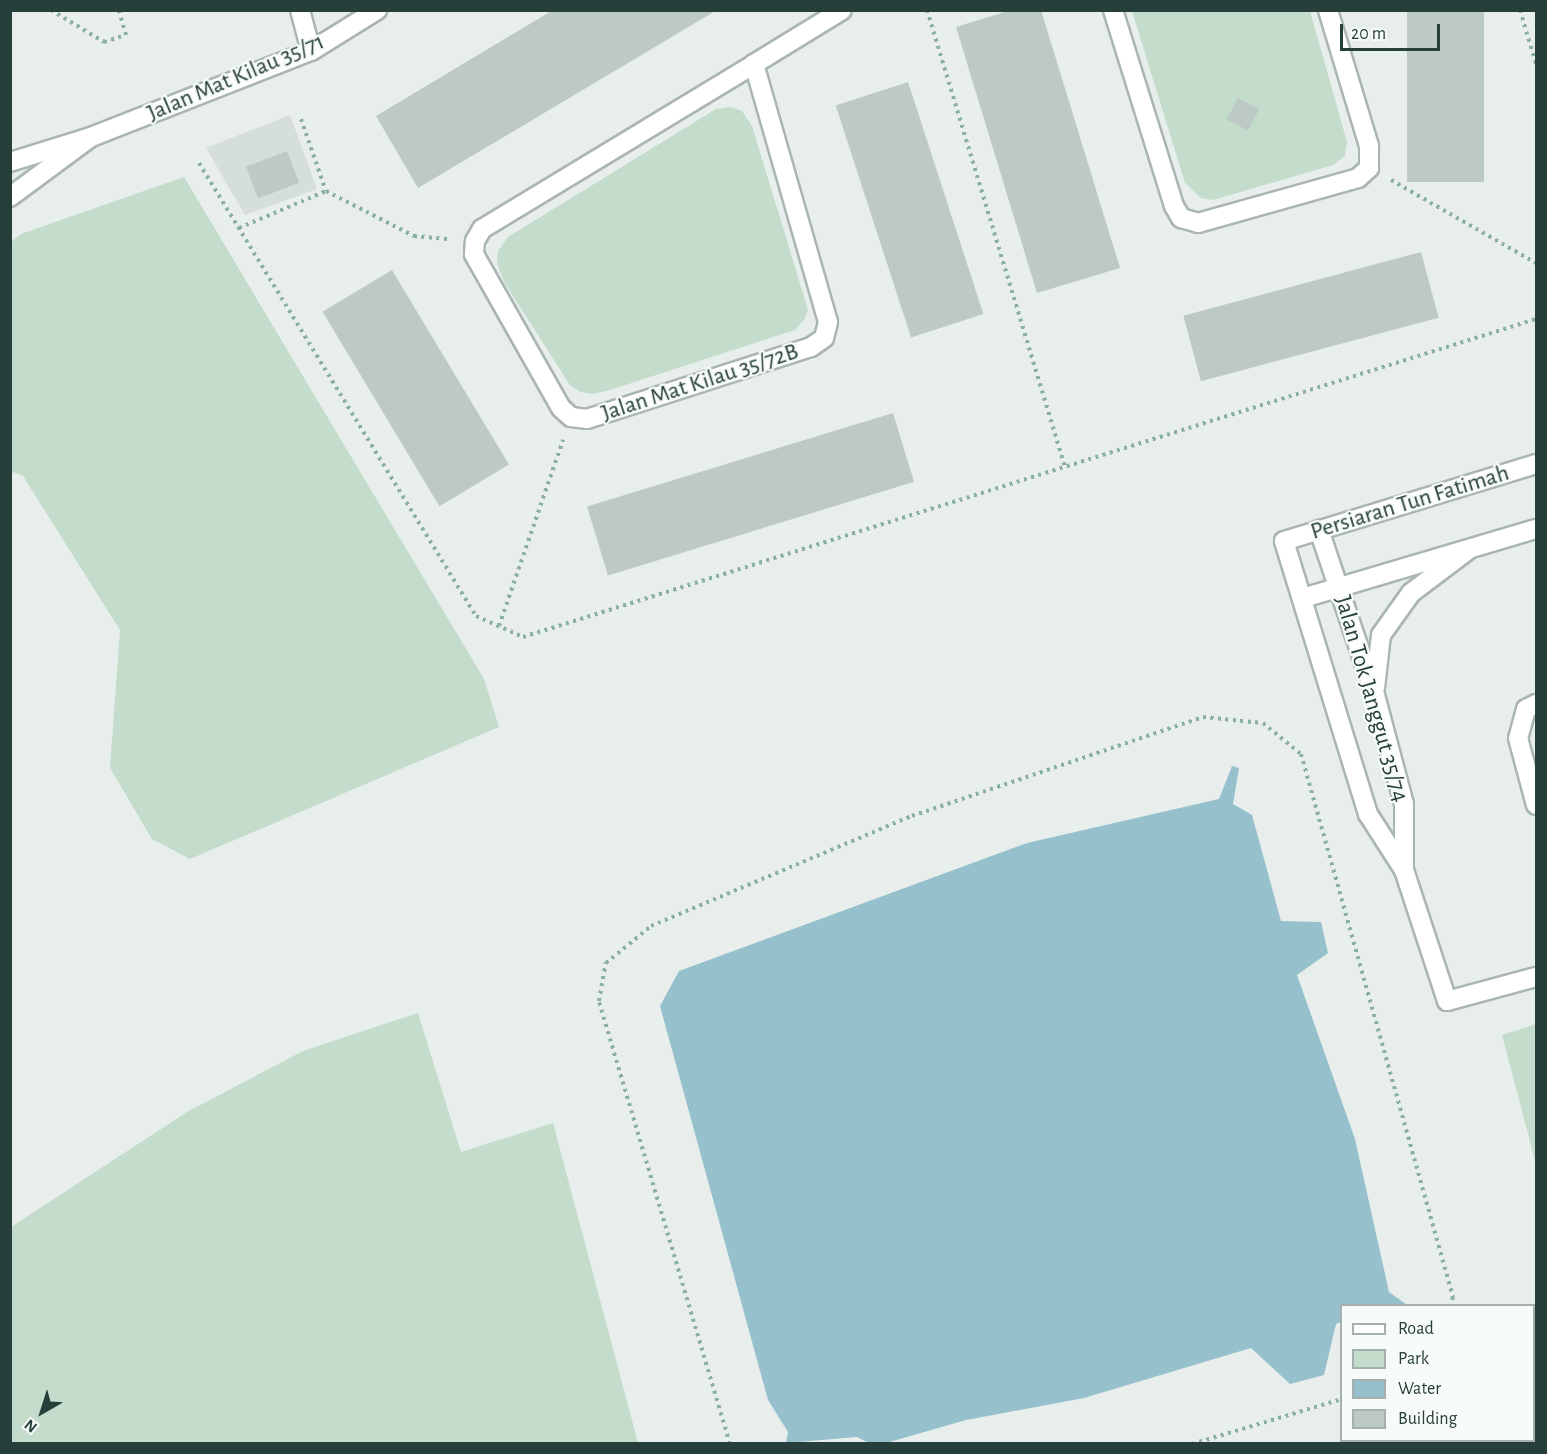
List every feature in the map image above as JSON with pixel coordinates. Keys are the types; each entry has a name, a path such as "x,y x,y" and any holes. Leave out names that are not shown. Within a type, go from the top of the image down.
{"street":[{"path":"300,10 311,51"},
{"name":"Jalan Mat Kilau 35/71","path":"10,162 91,137 311,51 377,10"},
{"path":"475,240 483,229 842,10"},
{"path":"1113,10 1174,206 1181,218 1198,223 1358,178 1369,168 1370,146 1328,10"},
{"name":"Jalan Mat Kilau 35/72B","path":"475,240 474,254 561,408 572,417 587,419 811,347 824,338 828,322 754,64"},
{"name":"Jalan Mat Kilau 35/71","path":"10,197 91,137"},
{"name":"Persiaran Tun Fatimah","path":"1284,541 1536,465"},
{"path":"1303,598 1536,529"},
{"name":"Jalan Tok Janggut 35/74","path":"1319,530 1375,695 1404,804 1404,870"},
{"name":"Jalan Tok Janggut 35/74","path":"1284,541 1368,814 1404,870 1447,1001 1536,977"},
{"path":"1375,695 1381,635 1411,593 1472,547"},
{"path":"1536,704 1526,709 1518,738 1536,805"}],"path":[{"path":"51,10 104,42 126,35 119,10"},
{"path":"927,10 1065,467"},
{"path":"1520,10 1536,64"},
{"path":"301,119 326,191 414,236 475,240"},
{"path":"199,164 477,616 523,636 1536,319"},
{"path":"1369,168 1536,263"},
{"path":"239,228 326,191"},
{"path":"499,626 572,417"},
{"path":"730,1443 599,1001 606,963 651,926 912,816 1203,717 1263,723 1301,754 1453,1296 1450,1304"},
{"path":"1191,1443 1340,1400"}],"shaded area":[{"path":"290,115 317,189 245,215 206,148"}],"green space":[{"path":"1132,11 1310,11 1347,142 1345,156 1333,165 1213,200 1201,198 1185,183"},
{"path":"731,107 742,111 752,126 808,310 804,320 795,330 610,390 593,394 580,392 570,385 504,282 497,264 498,251 508,237 716,109"},
{"path":"184,177 484,679 499,727 190,859 152,839 110,768 120,630 23,476 10,471 11,242 21,234"},
{"path":"418,1013 461,1152 553,1123 638,1443 11,1443 11,1227 187,1112 303,1051"},
{"path":"1536,1024 1536,1164 1502,1035"}],"water":[{"path":"1232,766 1239,768 1233,804 1252,815 1281,921 1321,922 1328,953 1297,975 1355,1139 1389,1292 1406,1304 1340,1304 1340,1322 1336,1324 1324,1375 1290,1384 1251,1348 1084,1398 966,1420 886,1443 869,1443 857,1437 786,1443 788,1432 768,1400 660,1006 679,971 1027,843 1219,799"}],"building":[{"path":"553,10 717,10 418,188 376,116"},
{"path":"1011,10 1041,10 1120,268 1037,293 956,27"},
{"path":"1407,10 1484,10 1484,182 1407,182"},
{"path":"908,82 983,314 911,338 836,105"},
{"path":"1238,98 1259,109 1248,130 1227,119"},
{"path":"287,151 299,183 258,199 246,167"},
{"path":"1421,252 1439,318 1201,381 1183,316"},
{"path":"392,270 509,465 439,506 323,312"},
{"path":"893,413 914,482 608,575 587,507"}]}
